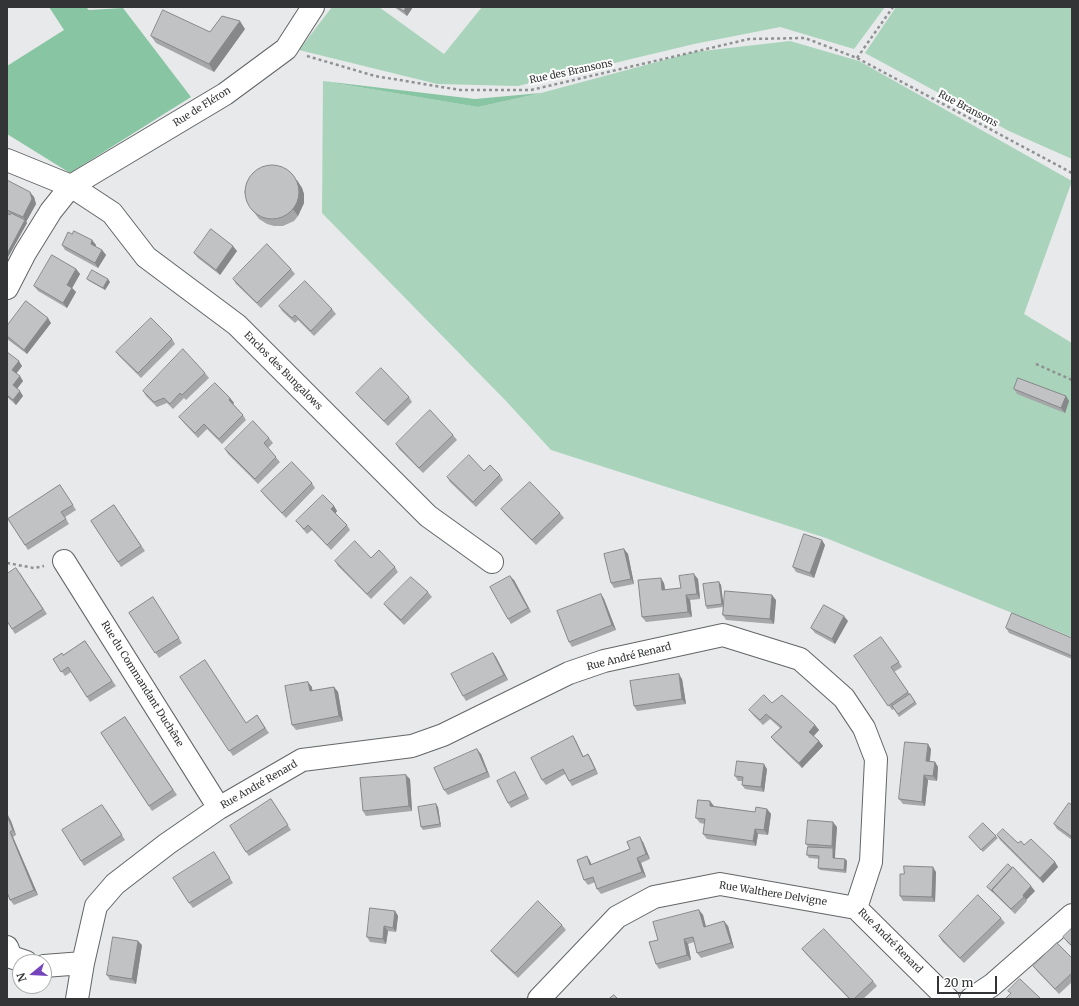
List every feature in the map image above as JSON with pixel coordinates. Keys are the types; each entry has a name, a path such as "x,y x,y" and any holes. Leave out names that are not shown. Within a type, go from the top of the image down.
{"street":[{"name":"Rue de Fléron","path":"71,186 225,94 286,49 314,7"},
{"name":"Enclos des Bungalows","path":"7,160 71,186 112,213 146,257 237,325 428,516 492,562"},
{"path":"7,288 32,241 51,211 71,186"},
{"name":"Rue du Commandant Duchêne","path":"64,561 219,808"},
{"name":"Rue André Renard","path":"78,999 83,963 96,906 115,884 219,808 302,760 412,746 443,735 569,673 604,661 723,635 800,659 844,698 864,728 876,759 871,862 856,908 948,999"},
{"name":"Rue Walthere Delvigne","path":"539,999 617,917 654,897 720,884 856,908"},
{"path":"971,999 992,985 1072,915"},
{"path":"7,947 12,956"},
{"path":"52,965 83,963"}],"path":[{"path":"857,58 893,7"},
{"name":"Rue des Bransons","path":"286,49 375,76 460,90 531,90 749,39 805,38 857,58"},
{"name":"Rue Bransons","path":"857,58 1072,173"},
{"path":"1036,364 1072,380"},
{"path":"7,563 34,568 64,561"}],"green space":[{"path":"49,7 86,7 89,10 123,8 191,97 70,173 7,134 7,66 64,30"},
{"path":"332,7 379,7 444,54 482,7 885,7 854,49 780,27 694,44 518,86 437,84 299,50"},
{"path":"896,7 1072,7 1072,159 1009,131 865,53"},
{"path":"790,41 859,61 1072,181 1024,314 1072,343 1072,637 826,538 551,450 506,401 322,213 323,81 478,107 541,93 694,52"},
{"path":"323,81 475,99 541,93 478,107"}],"building":[{"path":"398,7 406,7 404,11"},
{"path":"163,10 210,32 222,16 240,21 209,64 151,36"},
{"path":"272,165 282,167 291,173 297,182 299,192 297,202 291,211 282,217 272,219 262,217 253,211 247,202 245,192 247,182 253,173 262,167"},
{"path":"7,180 30,192 32,199 23,217 7,210"},
{"path":"7,213 10,215 11,213 25,220 7,254"},
{"path":"211,229 233,246 216,270 194,253"},
{"path":"74,231 92,240 91,244 102,250 95,263 62,245 68,232 72,234"},
{"path":"267,244 291,269 257,303 233,279"},
{"path":"52,255 76,269 67,285 72,288 63,303 34,286"},
{"path":"92,270 108,279 103,288 87,279"},
{"path":"305,281 332,309 311,331 295,315 292,318 279,306"},
{"path":"26,301 48,318 24,350 7,336 7,326"},
{"path":"151,318 172,339 138,373 116,352"},
{"path":"183,349 205,373 182,395 180,393 170,404 164,398 154,402 143,391"},
{"path":"7,352 19,361 12,370 20,376 13,385 20,391 13,400 7,395"},
{"path":"381,368 409,397 384,421 356,393"},
{"path":"1018,378 1066,396 1061,408 1014,389"},
{"path":"215,383 230,398 229,400 243,415 219,439 204,424 195,433 179,417"},
{"path":"430,410 453,435 419,468 396,444"},
{"path":"253,421 269,438 264,443 276,457 255,479 225,449"},
{"path":"469,455 484,471 490,465 500,475 473,502 447,477"},
{"path":"292,462 312,483 282,513 261,491"},
{"path":"530,482 560,513 532,540 501,509"},
{"path":"60,485 73,505 61,512 66,519 25,545 8,519"},
{"path":"323,495 334,506 331,509 347,525 327,545 308,525 304,529 296,521"},
{"path":"114,505 141,546 118,562 91,521"},
{"path":"804,534 822,540 810,573 793,567"},
{"path":"355,541 371,558 379,550 395,567 367,594 335,561"},
{"path":"624,549 631,579 611,583 604,554"},
{"path":"16,568 43,609 12,629 7,621 7,574"},
{"path":"694,574 697,594 686,595 688,612 642,617 638,580 661,578 662,590 681,588 679,576"},
{"path":"510,576 528,608 508,619 490,587"},
{"path":"411,577 428,592 401,620 384,604"},
{"path":"719,582 722,604 706,606 703,584"},
{"path":"725,591 772,595 770,619 723,615"},
{"path":"601,594 612,625 569,642 557,611"},
{"path":"153,597 179,638 155,653 129,613"},
{"path":"824,605 844,616 832,639 811,628"},
{"path":"1012,613 1072,638 1072,656 1006,628"},
{"path":"881,637 899,662 891,667 908,692 888,706 854,656"},
{"path":"85,641 112,681 87,697 68,667 61,672 53,659 62,653 63,655"},
{"path":"493,653 504,675 463,696 451,674"},
{"path":"205,660 246,723 257,715 265,728 229,751 180,677"},
{"path":"679,674 682,699 634,706 630,681"},
{"path":"308,682 310,691 334,687 339,716 292,725 285,686"},
{"path":"910,694 915,702 898,714 892,706"},
{"path":"764,695 772,703 782,695 815,725 809,732 819,741 799,763 771,737 782,727 766,714 760,720 749,710"},
{"path":"125,717 173,790 149,806 101,733"},
{"path":"573,736 583,757 588,754 595,769 569,781 563,769 542,780 531,758"},
{"path":"905,742 928,744 926,761 935,762 933,776 924,775 922,802 899,799"},
{"path":"477,749 487,772 444,790 434,768"},
{"path":"737,761 764,764 761,787 742,785 743,777 735,776"},
{"path":"515,772 526,794 508,803 497,781"},
{"path":"406,775 409,806 363,811 360,778"},
{"path":"271,799 288,825 246,852 230,826"},
{"path":"698,800 710,801 710,806 755,812 756,807 767,809 764,830 755,829 753,841 703,834 705,819 696,818"},
{"path":"1069,803 1072,805 1072,837 1054,824"},
{"path":"436,804 440,824 421,827 418,807"},
{"path":"102,805 122,835 81,861 62,830"},
{"path":"7,816 13,830 10,832 34,890 10,900 7,892"},
{"path":"808,820 833,822 832,846 806,844"},
{"path":"983,823 996,836 981,850 969,837"},
{"path":"1003,829 1018,843 1021,841 1024,845 1031,839 1055,862 1040,878 997,835"},
{"path":"640,837 646,854 637,858 642,872 597,889 593,877 584,880 577,860 587,856 590,865 630,849 627,842"},
{"path":"808,847 833,848 833,858 845,859 844,870 818,868 819,856 807,855"},
{"path":"214,852 230,878 189,903 173,878"},
{"path":"1008,864 1012,868 992,890 993,892 987,887"},
{"path":"904,866 933,867 932,897 900,896 900,874 904,874"},
{"path":"1013,867 1031,886 1023,895 1024,897 1011,909 992,890"},
{"path":"978,895 1001,918 960,958 939,936"},
{"path":"538,901 562,925 515,973 491,951"},
{"path":"370,908 395,911 393,928 384,926 383,939 367,937"},
{"path":"699,910 704,927 724,921 731,943 697,953 693,937 684,939 687,955 656,964 649,942 658,940 653,922"},
{"path":"1072,928 1072,946 1063,937"},
{"path":"824,929 873,981 854,999 850,999 802,949"},
{"path":"113,937 138,941 132,979 107,975"},
{"path":"1057,943 1072,958 1072,973 1055,989 1033,966"},
{"path":"1020,979 1041,999 1005,999 1011,993 1008,991"},
{"path":"614,995 618,999 609,999"}]}
